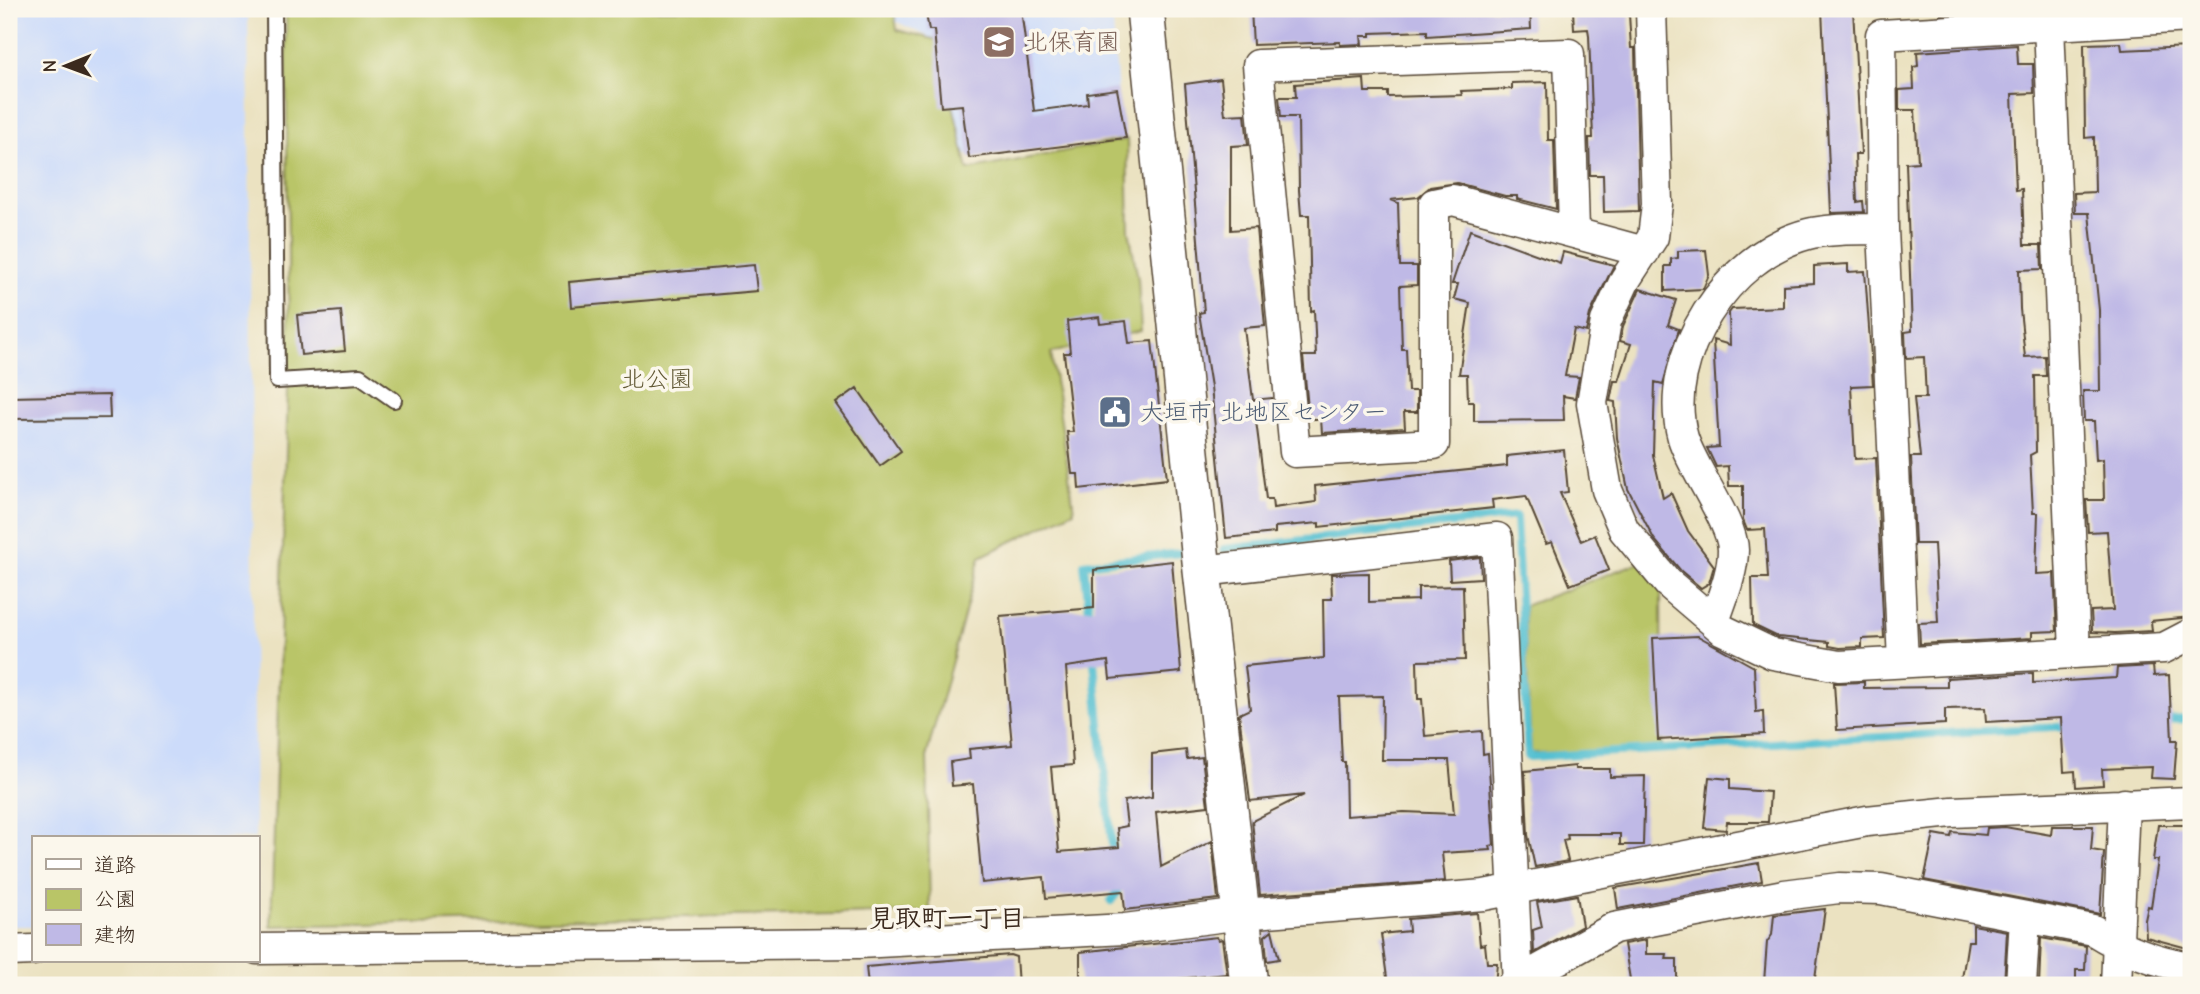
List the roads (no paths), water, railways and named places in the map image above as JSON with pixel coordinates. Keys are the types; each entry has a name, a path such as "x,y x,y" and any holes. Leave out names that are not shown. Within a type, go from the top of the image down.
{"street":[{"path":"1145,9 1202,571 1249,985"},
{"path":"1651,9 1657,204 1653,237 1625,280 1606,321 1592,403 1607,490 1624,530 1668,583 1714,622 1773,654 1839,666 2164,648 2191,634"},
{"path":"1903,662 1883,229 1881,35 2191,17"},
{"path":"2049,25 2075,653"},
{"path":"1574,231 1569,54 1258,65 1295,452 1434,444 1434,204 1453,200 1644,252"},
{"path":"1714,622 1733,548 1683,437 1683,368 1690,341 1715,302 1769,250 1809,233 1883,229"},
{"path":"1202,571 1497,538 1516,984 1614,928 1784,895 1839,888 1881,889 2092,930 2118,946 2166,964 2191,967"},
{"path":"259,949 859,943 1125,929 1241,914 1484,895 1867,821 1952,812 2191,802"},
{"path":"2116,985 2123,804"},
{"path":"2021,985 2025,918"},
{"path":"9,951 32,950"}],"lane":[{"path":"274,9 277,381 360,376 394,400"}],"waterway":[{"path":"1224,549 1516,516 1528,757 2071,726"},
{"path":"1090,619 1084,564 1180,553"},
{"path":"1093,652 1113,855"},
{"path":"2160,720 2191,719"},
{"path":"1111,901 1117,893 1116,882"}],"place":[{"name":"北保育園","path":"999,42"},
{"name":"大垣市 北地区センター","path":"1115,412"}],"district":[{"name":"見取町一丁目","path":"947,918"}],"park label":[{"name":"北公園","path":"657,379"}]}
